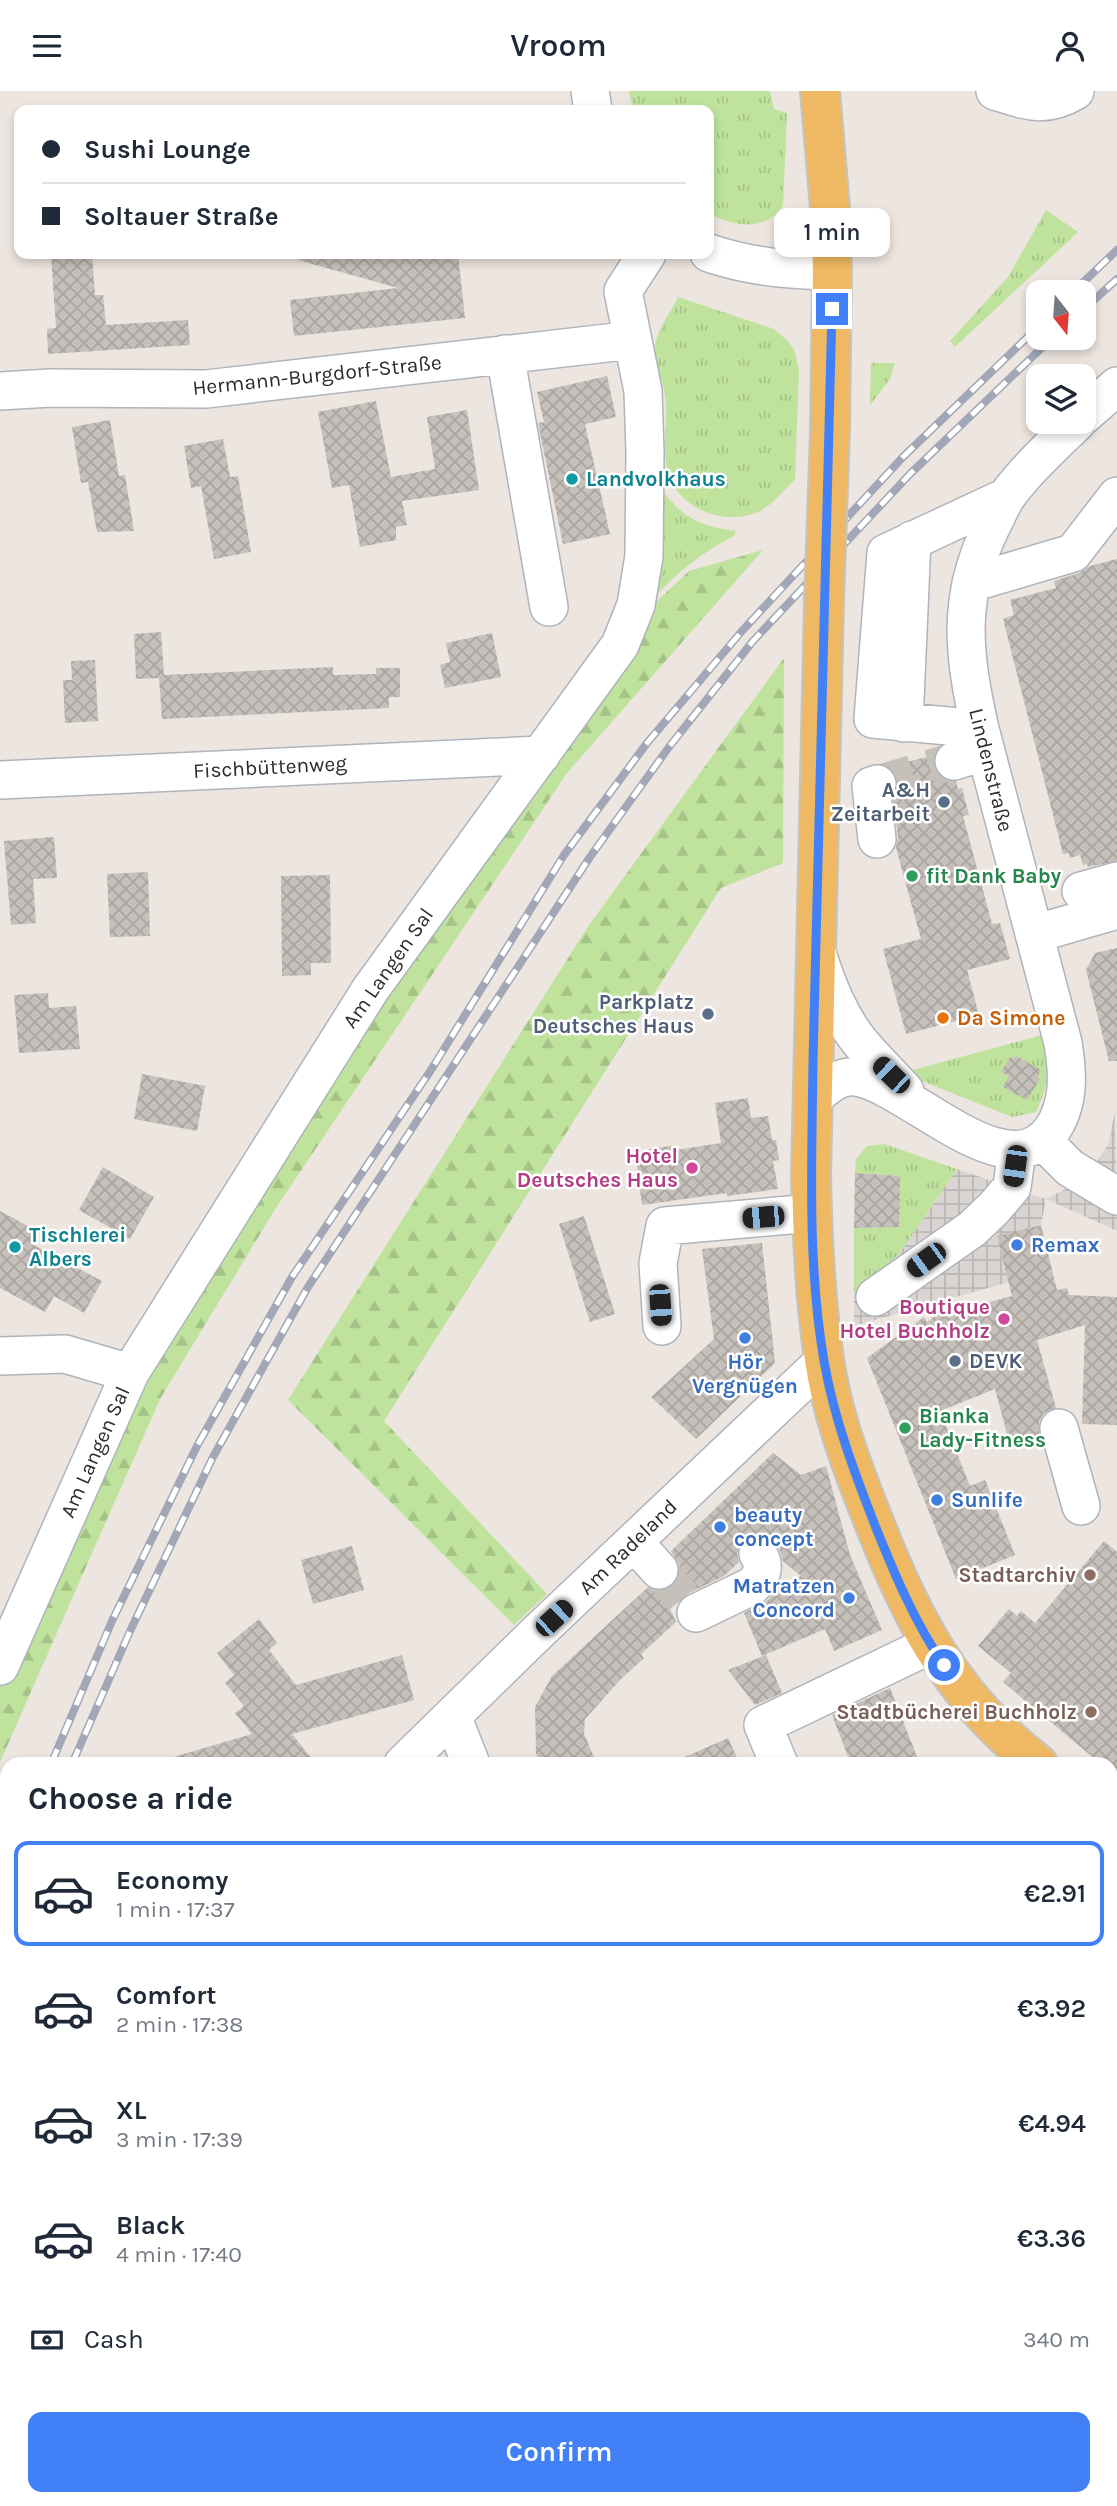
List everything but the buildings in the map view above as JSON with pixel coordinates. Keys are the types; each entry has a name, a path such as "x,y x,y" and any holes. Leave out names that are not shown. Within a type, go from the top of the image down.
{"main road":[{"path":"820,91 830,208 832,271 830,430 817,848 812,1213 813,1259 824,1361 838,1420 859,1484 888,1560 930,1645 958,1686 988,1721 1030,1757"}],"street":[{"path":"995,91 1043,103 1060,100 1075,91"},
{"path":"714,255 738,263 781,269 832,271"},
{"name":"Am Langen Sal","path":"0,1666 130,1373 370,990 620,645 636,605 644,556 645,452 643,391 623,291 644,259"},
{"name":"Hermann-Burgdorf-Straße","path":"0,391 50,388 206,389 633,340"},
{"path":"505,354 549,607"},
{"path":"1096,405 1117,386"},
{"name":"Lindenstraße","path":"875,1297 972,1229 994,1208 1012,1187 1029,1145 1052,1129 1061,1114 1068,1073 1063,1043 1034,934 973,747 965,632 971,583 984,543 1006,497 1064,434"},
{"path":"971,583 1073,553 1117,496"},
{"path":"973,747 904,723 912,540 1006,497"},
{"name":"Fischbüttenweg","path":"0,780 541,755"},
{"path":"877,784 871,786 877,839"},
{"path":"1081,891 1117,881"},
{"path":"1034,934 1117,910"},
{"path":"817,953 831,993 859,1041 925,1111 992,1146 1029,1145 1117,1196"},
{"path":"813,1099 925,1111"},
{"path":"662,1326 658,1263 665,1226 812,1213"},
{"path":"0,1356 65,1354 130,1373"},
{"name":"Am Radeland","path":"419,1757 452,1716 824,1361"},
{"path":"1059,1428 1081,1506"},
{"path":"634,1542 659,1570"},
{"path":"696,1613 759,1580 763,1564 758,1554"},
{"path":"776,1757 763,1725 930,1645"},
{"path":"452,1716 468,1757"}],"green space":[{"path":"629,91 770,91 774,109 787,113 783,205 768,220 759,223 738,224 714,216 714,105 632,105"},
{"path":"1046,210 1078,232 955,347 950,341 1008,277"},
{"path":"678,297 774,329 789,342 795,352 799,371 795,479 772,503 755,513 729,517 703,511 681,495 668,473 665,447 666,403 655,344"},
{"path":"871,363 895,363 890,379 870,405"},
{"path":"658,484 674,504 691,518 710,526 736,531 734,536 690,564 652,600"},
{"path":"763,550 567,773 274,1211 160,1399 0,1757 0,1666 130,1373 652,606 689,571"},
{"path":"784,658 783,863 721,888 384,1421 547,1594 514,1625 288,1400 589,925"},
{"path":"1046,1034 1048,1074 1036,1112 1012,1117 902,1073"},
{"path":"884,1144 957,1169 900,1253 854,1293 854,1228 899,1227 899,1176 855,1173 856,1159 867,1146"}],"shaded area":[{"path":"1115,1109 1117,1231 1046,1199 1087,1178 1109,1143"},
{"path":"957,1169 1046,1199 1041,1225 997,1237 1005,1268 1049,1257 1044,1272 854,1326 854,1293 900,1253"}],"tunnel":[{"path":"877,784 954,761"},
{"path":"659,1570 696,1613"}],"railway":[{"path":"1086,280 1117,250"},
{"path":"1096,298 1117,279"},
{"path":"54,1757 112,1621 197,1446 292,1277 431,1070 564,855 647,743 742,631 903,457 1026,339"},
{"path":"75,1757 131,1629 213,1457 308,1287 590,857 669,747 753,641 911,473 1039,350"}],"place":[{"name":"Landvolkhaus","path":"572,479"},
{"name":"A&H Zeitarbeit","path":"944,802"},
{"name":"fit Dank Baby","path":"912,876"},
{"name":"Parkplatz Deutsches Haus","path":"708,1014"},
{"name":"Da Simone","path":"943,1018"},
{"name":"Hotel Deutsches Haus","path":"692,1168"},
{"name":"Remax","path":"1017,1245"},
{"name":"Tischlerei Albers","path":"15,1247"},
{"name":"Boutique Hotel Buchholz","path":"1004,1319"},
{"name":"Hör Vergnügen","path":"745,1338"},
{"name":"DEVK","path":"955,1361"},
{"name":"Bianka Lady-Fitness","path":"905,1428"},
{"name":"Sunlife","path":"937,1500"},
{"name":"beauty concept","path":"720,1527"},
{"name":"Stadtarchiv","path":"1090,1575"},
{"name":"Matratzen Concord","path":"849,1598"},
{"name":"Stadtbücherei Buchholz","path":"1091,1712"}],"route":[{"path":"832,309 817,848 811,1174 813,1259 824,1361 838,1420 888,1560 923,1632 944,1665"}]}
